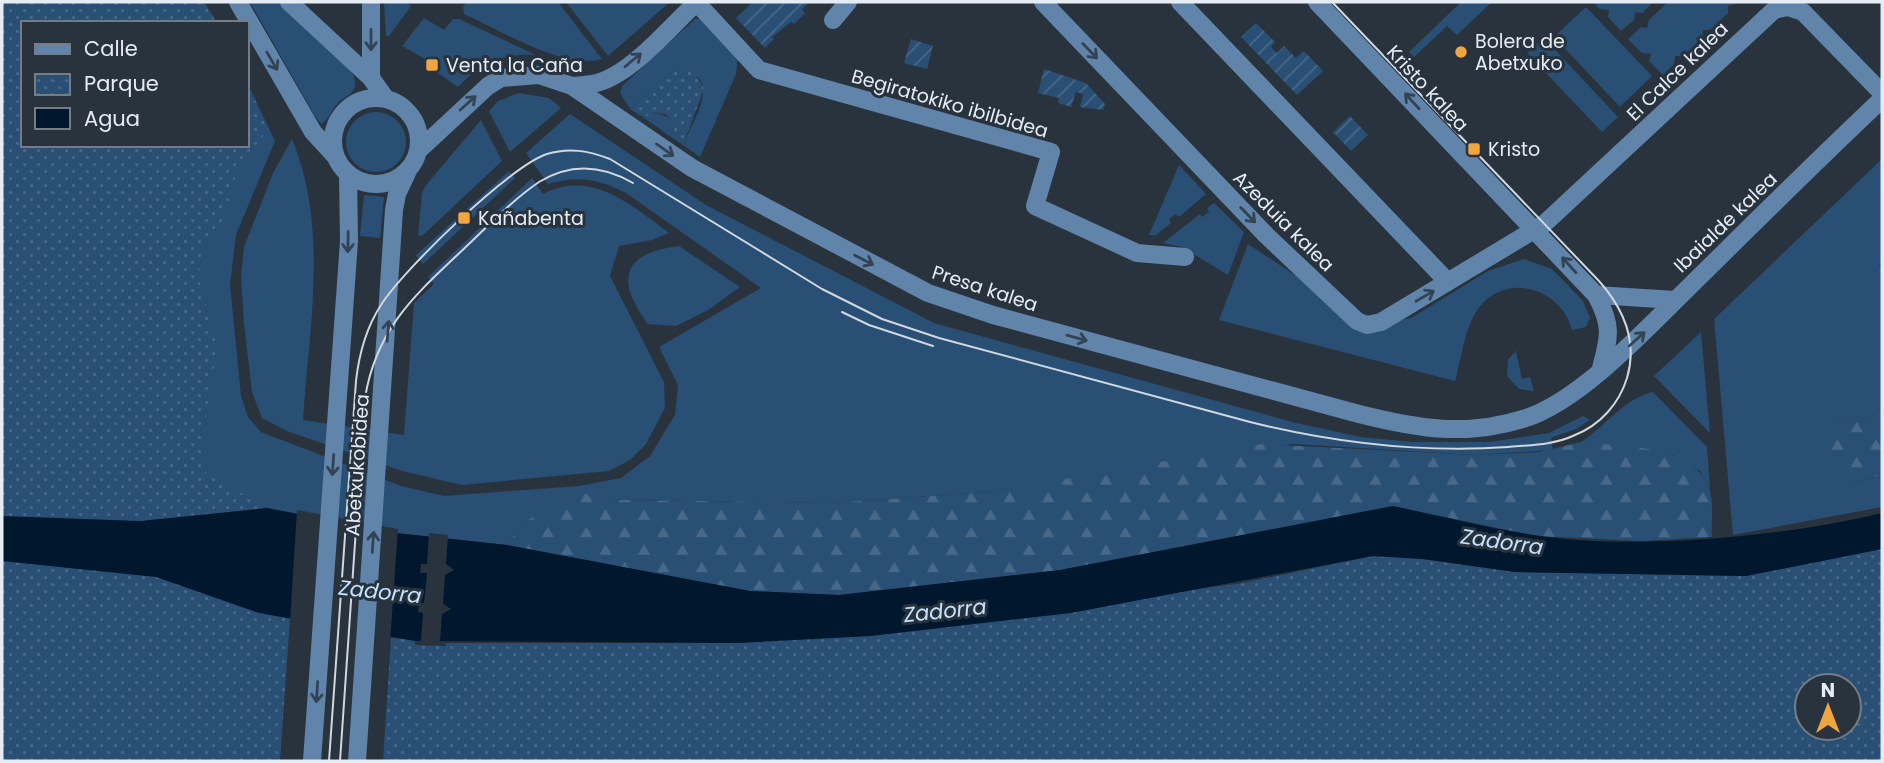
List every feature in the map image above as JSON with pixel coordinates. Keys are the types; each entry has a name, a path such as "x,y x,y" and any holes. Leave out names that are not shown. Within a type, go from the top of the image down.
{"street":[{"path":"238,2 313,132 348,174 358,181 379,185 397,180 407,173 419,150 419,135 411,114 386,99 371,78 289,2"},
{"path":"371,2 371,78"},
{"path":"572,86 600,82 617,73 696,2"},
{"name":"Begiratokiko ibilbidea","path":"696,2 759,71 1051,152 1035,206 1137,253 1185,257"},
{"path":"833,20 848,2"},
{"name":"Azeduia kalea","path":"1043,2 1267,236 1357,321 1367,325 1381,322 1534,231"},
{"path":"1180,2 1448,282"},
{"name":"Kristo kalea","path":"1323,3 1595,295 1608,318 1609,332 1598,371"},
{"name":"El Calce kalea","path":"1534,231 1575,198 1774,10 1788,7 1803,12 1882,93"},
{"name":"Presa kalea","path":"419,150 469,101 501,78 539,75 572,86 692,168 737,193 928,293 993,315 1359,414 1437,430 1490,427 1526,418 1554,405 1598,371"},
{"path":"335,156 333,136 344,112 365,99 386,99"},
{"name":"Ibaialde kalea","path":"1598,371 1630,346 1882,99"},
{"name":"Abetxukobidea","path":"357,761 394,210 407,173"},
{"name":"Abetxukobidea","path":"312,761 349,241 348,174"},
{"path":"1595,295 1675,300"}],"green space":[{"path":"2,2 204,2 216,21 21,21 21,147"},
{"path":"2,2 204,2 216,21 21,21 21,147 248,147 248,85 269,129 238,166 226,215 204,246 198,276 217,347 201,446 206,474 267,508 290,618 280,761 2,761"},
{"path":"250,2 279,2 311,28 347,64 355,84 353,91 338,103 321,124 315,116"},
{"path":"384,2 406,2 411,6 389,36 386,36"},
{"path":"467,2 558,2 602,59 569,59 532,47 464,14 463,7"},
{"path":"566,2 670,2 608,56"},
{"path":"753,2 810,2 802,9 805,13 794,24 791,22 772,37 774,39 765,48 736,18"},
{"path":"1461,2 1492,2 1457,35 1447,26 1414,57 1409,52"},
{"path":"1593,2 1653,2 1642,13 1635,12 1634,20 1621,31 1608,17 1609,10 1600,9"},
{"path":"1668,2 1741,2 1728,6 1728,13 1710,30 1703,30 1702,38 1683,56 1675,56 1674,64 1663,75 1649,61 1651,54 1642,53 1628,39 1641,27 1647,28 1649,20"},
{"path":"1586,7 1652,76 1620,107 1554,37"},
{"path":"424,18 444,30 453,19 459,19 536,55 513,56 493,61 458,87 438,73 441,68 402,46"},
{"path":"695,19 700,19 738,54 736,74 700,157 683,145 702,98 703,88 699,79 691,72 676,68 630,109 620,93 622,86"},
{"path":"1256,23 1275,42 1271,47 1277,53 1284,46 1296,58 1304,51 1323,71 1297,95 1241,37"},
{"path":"1544,38 1618,117 1602,132 1527,53"},
{"path":"911,39 933,46 927,69 904,63"},
{"path":"676,68 693,70 704,89 683,145 671,137 674,127 667,115 654,112 644,118 630,109"},
{"path":"1044,69 1086,83 1105,104 1103,110 1080,107 1083,94 1076,92 1071,107 1058,103 1059,98 1038,93"},
{"path":"248,85 275,141 236,235 230,285 241,396 248,417 261,432 401,486 444,496 579,486 621,478 650,456 675,415 678,385 659,347 761,288 626,193 607,184 588,180 548,184 526,153 570,114 706,205 934,323 1296,423 1361,437 1413,442 1490,442 1549,433 1583,416 1590,420 1576,429 1551,438 1553,450 1476,455 1294,444 998,491 833,503 621,500 574,493 524,522 507,545 396,533 267,508 206,475 59,436 21,147 248,147"},
{"path":"519,93 549,98 561,108 510,152 489,111 498,101"},
{"path":"370,112 382,112 401,125 406,142 404,154 393,167 382,172 370,172 351,159 346,148 346,136 359,117"},
{"path":"654,112 670,118 674,127 671,137 644,118"},
{"path":"1350,116 1368,135 1351,151 1333,132"},
{"path":"481,120 502,161 422,236 418,235 422,193 426,185"},
{"path":"292,139 310,207 313,243 312,314 303,420 404,435 414,303 434,284 428,277 532,178 543,194 561,187 578,186 610,194 669,233 652,240 619,246 610,276 664,382 665,408 646,444 630,460 609,471 462,485 402,471 287,431 262,418 252,392 244,324 241,277 244,247 273,173"},
{"path":"1882,159 1882,262 1879,265 1882,268 1882,414 1828,423 1851,483 1882,475 1882,507 1733,535 1714,319"},
{"path":"1179,165 1206,194 1179,217 1176,214 1169,219 1171,223 1156,235 1149,235"},
{"path":"509,171 515,178 423,264 416,255"},
{"path":"364,195 384,197 380,238 360,236"},
{"path":"1214,203 1244,232 1228,275 1182,247 1163,243 1200,214 1202,217 1209,212 1207,208"},
{"path":"1248,244 1304,281 1352,327 1411,318 1488,271 1524,259 1552,269 1583,301 1590,318 1586,327 1572,330 1567,316 1558,305 1534,290 1507,289 1494,294 1482,304 1472,320 1455,381 1219,320"},
{"path":"679,246 740,287 708,310 676,326 648,324 631,294 628,282 630,271 635,262 645,255"},
{"path":"1701,332 1710,433 1654,376"},
{"path":"1518,349 1516,352 1522,379 1530,377 1534,391 1519,389 1507,376 1508,359"},
{"path":"1653,392 1707,447 1710,489 1700,471 1673,455 1581,442 1624,407"},
{"path":"1882,414 1882,475 1851,483 1824,452 1827,423"},
{"path":"1581,442 1654,450 1688,463 1701,473 1711,494 1712,537 1642,541 1536,536 1393,506 1060,570 839,595 750,591 507,545 524,522 574,492 621,500 833,503 998,491 1262,444 1476,455 1540,452"},
{"path":"1882,549 1882,761 383,761 391,638 446,643 738,643 1237,584 1373,556 1423,559 1515,572 1745,576"}],"water":[{"name":"Zadorra","path":"1393,506 1534,535 1617,542 1755,535 1882,513 1882,549 1746,576 1515,572 1423,559 1373,556 1071,613 871,636 738,643 415,641 259,613 156,577 2,561 2,516 140,521 267,508 396,533 507,545 750,591 839,595 1060,570"}],"pier":[{"path":"297,510 398,529 390,642 290,622"},
{"path":"429,533 448,535 446,564 454,570 445,575 443,604 451,609 442,614 440,642 446,643 446,646 415,645 415,641 421,641 423,613 418,612 419,603 424,603 427,573 420,573 421,564 427,564"}],"tram line":[{"path":"329,761 356,381 367,332 393,289 433,245 509,177 547,154 579,151 610,159 822,289 882,319 939,338 1250,422 1346,441 1443,449 1542,444 1559,441 1593,426 1614,405 1627,378 1630,364 1629,338 1615,302 1599,281 1332,2"},
{"path":"340,761 365,398 379,349 390,329 418,293 504,210 539,182 562,172 586,169 610,173 633,183"},
{"path":"842,312 869,325 933,346"}],"place":[{"name":"Bolera de Abetxuko","path":"1461,52"},
{"name":"Venta la Caña","path":"432,65"},
{"name":"Kristo","path":"1474,149"},
{"name":"Kañabenta","path":"464,218"}]}
